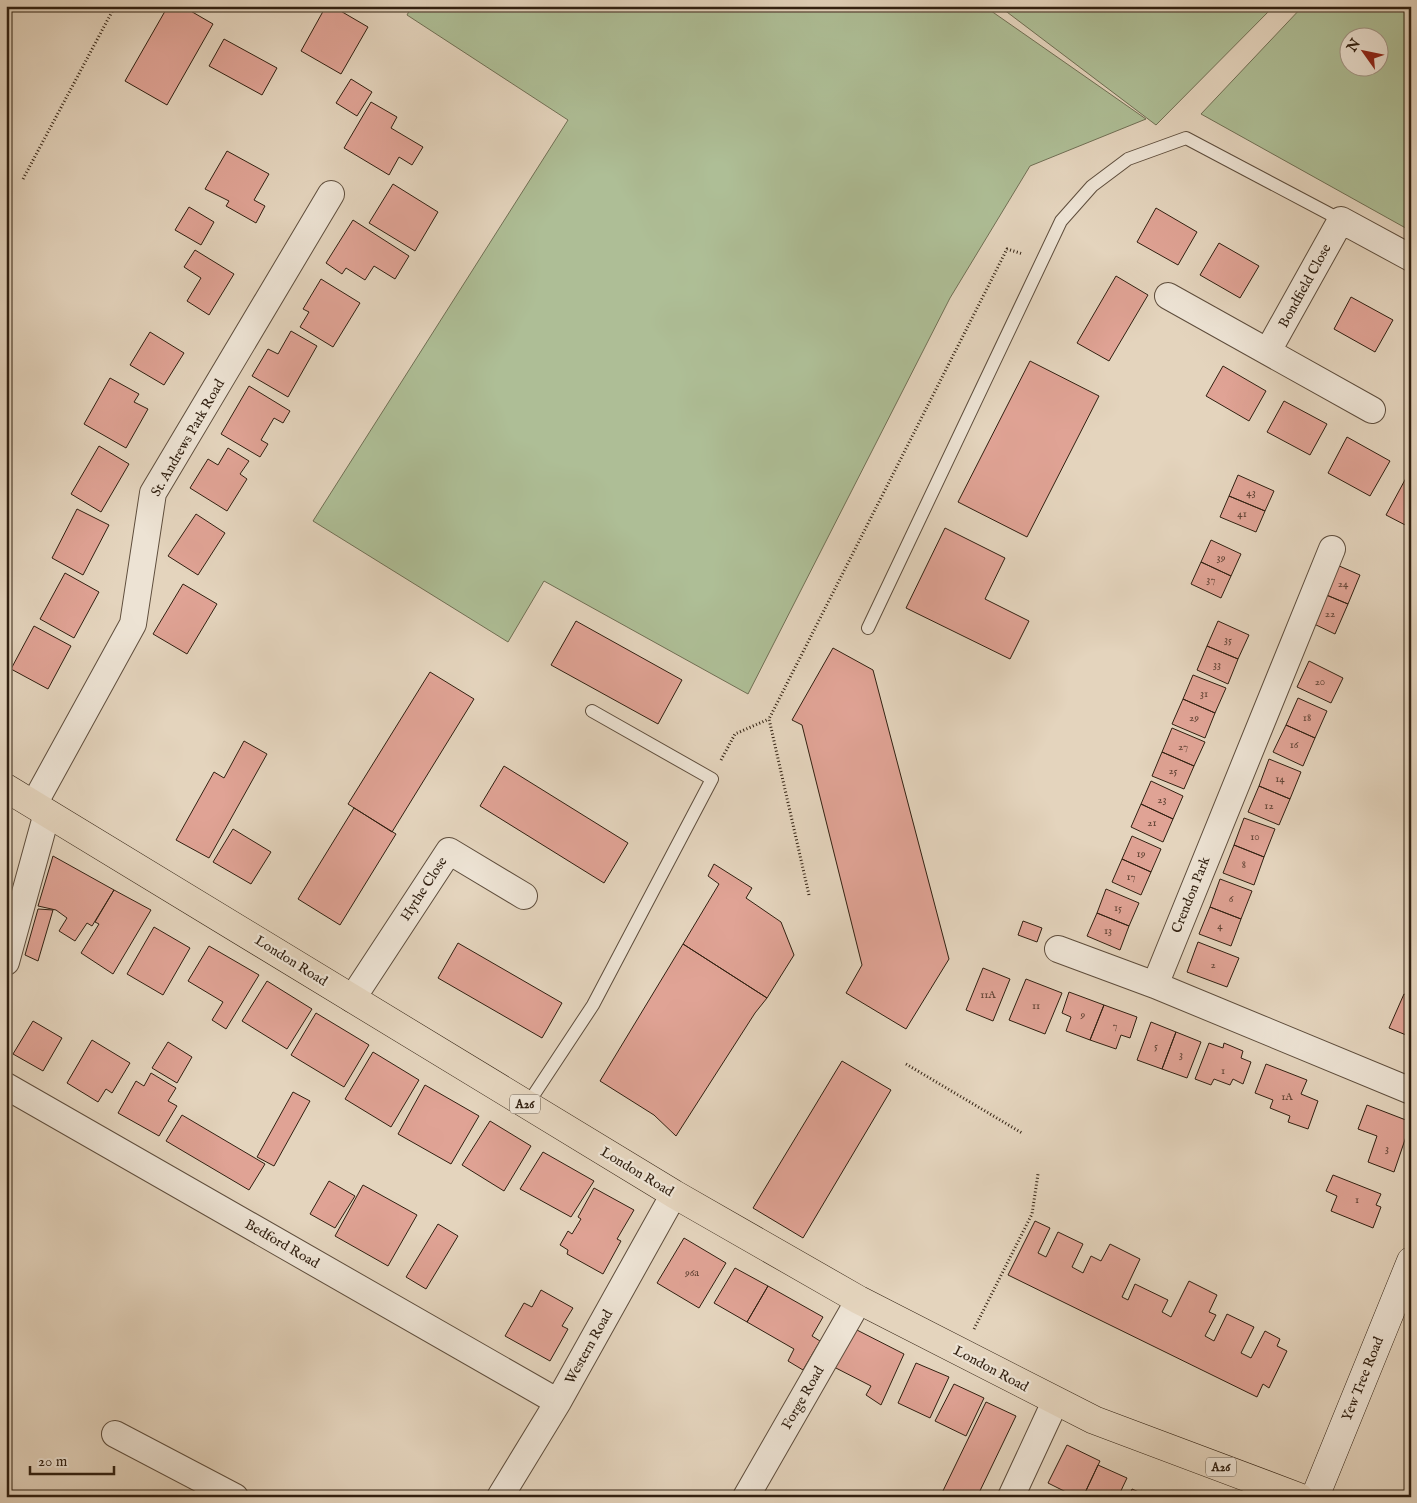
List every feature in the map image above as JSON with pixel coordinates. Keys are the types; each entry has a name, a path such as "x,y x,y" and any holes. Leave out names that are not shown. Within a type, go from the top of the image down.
{"highway":[{"name":"London Road","path":"6,788 674,1194 860,1300 1055,1402 1094,1420 1299,1497"}],"street":[{"name":"St. Andrews Park Road","path":"6,962 41,808 133,624 153,493 331,194"},
{"path":"1341,220 1411,258"},
{"name":"Bondfield Close","path":"1268,351 1341,220"},
{"path":"1168,296 1372,410"},
{"name":"Crendon Park","path":"1155,985 1332,549"},
{"name":"Hythe Close","path":"352,1000 449,851 524,896"},
{"path":"1058,949 1155,985 1411,1091"},
{"name":"Bedford Road","path":"6,1086 558,1402"},
{"name":"Western Road","path":"500,1497 558,1402 674,1194"},
{"name":"Yew Tree Road","path":"1315,1497 1411,1261"},
{"name":"Forge Road","path":"746,1497 860,1300"},
{"path":"1011,1497 1055,1402"},
{"path":"115,1434 226,1495"}],"lane":[{"path":"868,628 1061,221 1092,186 1128,159 1186,138 1341,220"},
{"path":"527,1105 593,1006 712,779 592,711"}],"path":[{"path":"23,179 115,6"},
{"path":"712,779 735,734 769,719 1007,249 1042,260"},
{"path":"769,719 809,895"},
{"path":"906,1064 1022,1133"},
{"path":"962,1354 1032,1214 1038,1174"}],"green space":[{"path":"412,6 984,6 1146,119 1030,166 950,298 748,694 544,581 508,642 313,521 568,120 407,15"},
{"path":"999,6 1274,6 1156,125"},
{"path":"1303,6 1411,6 1411,231 1201,114"}],"building":[{"path":"168,6 182,6 213,24 167,105 125,81"},
{"path":"326,6 332,6 368,27 341,74 301,51"},
{"path":"224,39 277,68 262,95 209,66"},
{"path":"351,79 372,92 357,116 336,103"},
{"path":"371,102 397,117 391,128 423,147 412,165 399,157 389,175 344,148"},
{"path":"227,151 269,174 254,200 265,206 256,223 226,206 229,201 205,189"},
{"path":"393,184 438,212 415,251 369,223"},
{"path":"189,207 214,222 201,245 175,230"},
{"path":"1156,208 1197,232 1178,265 1137,242"},
{"path":"353,220 409,256 395,279 374,266 365,280 346,268 342,274 326,263"},
{"path":"1219,243 1259,266 1240,298 1200,275"},
{"path":"195,250 234,274 209,315 187,301 201,278 184,267"},
{"path":"1116,276 1148,295 1109,361 1077,343"},
{"path":"321,279 360,303 333,347 300,327 309,312 303,309"},
{"path":"1351,297 1393,320 1375,352 1334,329"},
{"path":"291,331 317,346 288,397 252,376 268,349 278,354"},
{"path":"150,332 184,353 164,385 130,365"},
{"path":"1030,361 1099,396 1027,537 958,502"},
{"path":"1223,366 1266,391 1249,421 1206,396"},
{"path":"110,378 139,394 134,402 148,409 126,448 84,424"},
{"path":"249,386 290,411 283,423 274,418 261,440 268,444 260,457 221,434"},
{"path":"1284,401 1327,424 1310,455 1267,432"},
{"path":"1347,437 1390,461 1370,496 1328,473"},
{"path":"99,446 129,464 101,512 71,494"},
{"path":"228,448 249,461 240,474 247,479 227,511 190,488 208,459 218,465"},
{"path":"1238,475 1274,491 1265,511 1229,496"},
{"path":"1406,478 1411,480 1411,528 1386,515"},
{"path":"1229,496 1265,511 1256,532 1220,517"},
{"path":"77,509 109,525 83,575 52,558"},
{"path":"196,514 225,533 198,575 168,556"},
{"path":"945,528 1005,558 985,599 1029,621 1010,659 906,608"},
{"path":"1211,540 1241,554 1231,576 1201,562"},
{"path":"1201,562 1231,576 1221,598 1191,584"},
{"path":"1337,565 1360,575 1348,604 1324,594"},
{"path":"65,573 99,592 74,638 40,619"},
{"path":"183,584 217,604 187,654 153,634"},
{"path":"1324,594 1348,604 1335,634 1312,623"},
{"path":"576,621 682,680 658,724 551,665"},
{"path":"1218,621 1249,635 1238,659 1207,646"},
{"path":"34,626 71,646 48,689 11,669"},
{"path":"1207,646 1238,659 1228,684 1197,670"},
{"path":"833,648 873,670 949,959 906,1029 846,993 862,965 802,725 792,720"},
{"path":"1309,661 1343,678 1331,703 1297,687"},
{"path":"430,672 474,699 392,832 348,804"},
{"path":"1193,675 1226,688 1215,713 1183,699"},
{"path":"1298,698 1327,711 1315,738 1286,725"},
{"path":"1183,699 1215,713 1205,738 1172,724"},
{"path":"1286,725 1315,738 1303,766 1273,752"},
{"path":"1172,728 1205,742 1194,766 1162,752"},
{"path":"244,741 267,754 209,858 176,840 214,772 224,778"},
{"path":"1162,752 1194,766 1184,789 1152,776"},
{"path":"1269,759 1301,772 1290,799 1259,786"},
{"path":"504,766 628,843 604,883 480,806"},
{"path":"1151,781 1183,796 1173,819 1141,804"},
{"path":"1259,786 1290,799 1279,825 1248,812"},
{"path":"1141,804 1173,819 1163,842 1131,827"},
{"path":"354,808 396,834 340,925 298,899"},
{"path":"1244,818 1275,829 1264,857 1234,845"},
{"path":"233,829 271,852 251,884 213,862"},
{"path":"1132,836 1161,849 1151,872 1122,859"},
{"path":"1234,845 1264,857 1254,885 1223,873"},
{"path":"53,856 114,890 92,926 87,923 75,941 59,931 67,918 56,910 38,906"},
{"path":"1122,859 1151,872 1141,895 1112,882"},
{"path":"714,864 752,888 746,898 781,922 794,955 767,998 683,944 719,884 708,876"},
{"path":"1220,879 1252,891 1241,919 1210,907"},
{"path":"1106,889 1139,903 1129,926 1097,913"},
{"path":"114,890 151,910 113,974 81,953 99,924 95,922"},
{"path":"1210,907 1241,919 1231,946 1199,934"},
{"path":"38,909 53,910 38,961 25,955"},
{"path":"1097,913 1129,926 1120,950 1087,936"},
{"path":"1023,921 1042,928 1037,942 1018,935"},
{"path":"154,927 190,948 163,995 127,974"},
{"path":"1198,942 1239,958 1227,987 1187,972"},
{"path":"458,943 562,1003 542,1038 438,978"},
{"path":"683,944 767,998 755,1013 676,1136 654,1115 600,1081"},
{"path":"209,946 259,975 226,1029 212,1020 223,1002 188,981"},
{"path":"983,968 1010,979 993,1021 966,1010"},
{"path":"1026,979 1062,993 1045,1034 1009,1020"},
{"path":"267,981 312,1009 287,1049 242,1021"},
{"path":"1069,992 1104,1005 1090,1040 1066,1031 1071,1017 1062,1013"},
{"path":"1404,994 1411,997 1411,1037 1389,1028"},
{"path":"1104,1005 1137,1017 1130,1038 1121,1035 1116,1049 1090,1040"},
{"path":"316,1013 369,1045 344,1087 291,1055"},
{"path":"33,1021 62,1038 43,1071 13,1054"},
{"path":"1151,1022 1176,1032 1162,1069 1137,1060"},
{"path":"1176,1032 1201,1042 1187,1078 1162,1069"},
{"path":"92,1040 130,1063 112,1093 106,1089 98,1102 67,1083"},
{"path":"168,1042 192,1057 177,1083 152,1068"},
{"path":"1209,1043 1223,1048 1224,1043 1243,1051 1241,1058 1251,1062 1243,1084 1233,1079 1230,1085 1214,1079 1211,1085 1195,1079"},
{"path":"373,1052 419,1080 391,1127 345,1099"},
{"path":"842,1061 891,1090 803,1238 753,1208"},
{"path":"1266,1064 1307,1080 1301,1094 1318,1101 1308,1129 1288,1122 1290,1116 1270,1108 1273,1100 1255,1093"},
{"path":"151,1073 176,1088 168,1101 177,1106 159,1136 118,1113 136,1081 144,1086"},
{"path":"425,1085 479,1116 451,1164 398,1134"},
{"path":"293,1092 310,1101 274,1166 257,1157"},
{"path":"1367,1105 1411,1122 1394,1172 1368,1162 1377,1136 1358,1129"},
{"path":"182,1115 265,1164 249,1190 166,1141"},
{"path":"490,1121 531,1146 504,1191 462,1165"},
{"path":"543,1152 594,1181 571,1217 520,1189"},
{"path":"1333,1175 1381,1194 1376,1205 1381,1207 1373,1228 1331,1211 1337,1196 1326,1191"},
{"path":"329,1181 355,1196 335,1228 310,1214"},
{"path":"363,1185 417,1215 388,1266 335,1236"},
{"path":"594,1188 634,1210 617,1239 621,1241 603,1274 567,1254 568,1250 560,1245 568,1231 572,1234 581,1219 578,1217"},
{"path":"1035,1221 1050,1228 1038,1253 1046,1257 1058,1232 1083,1244 1072,1267 1083,1273 1091,1256 1101,1261 1110,1244 1140,1259 1122,1297 1128,1300 1135,1284 1168,1300 1162,1312 1171,1317 1189,1281 1217,1295 1209,1312 1216,1315 1205,1336 1214,1341 1227,1314 1254,1327 1241,1353 1251,1358 1265,1331 1280,1339 1277,1346 1287,1351 1269,1388 1263,1384 1257,1397 1008,1275"},
{"path":"438,1224 458,1236 426,1289 406,1277"},
{"path":"684,1238 726,1263 699,1308 657,1283"},
{"path":"735,1268 768,1286 747,1322 714,1303"},
{"path":"768,1286 823,1317 812,1336 820,1341 803,1370 788,1361 794,1349 747,1322"},
{"path":"541,1290 573,1308 562,1326 568,1329 550,1361 505,1336 524,1303 532,1307"},
{"path":"853,1328 904,1354 881,1405 866,1395 871,1386 832,1366"},
{"path":"916,1363 949,1377 930,1418 898,1403"},
{"path":"954,1384 984,1398 966,1436 935,1421"},
{"path":"986,1402 1016,1416 977,1497 940,1497"},
{"path":"1067,1445 1100,1461 1083,1497 1076,1497 1048,1483"},
{"path":"1098,1465 1127,1478 1118,1497 1083,1497"},
{"path":"1132,1489 1150,1497 1129,1497"}]}
